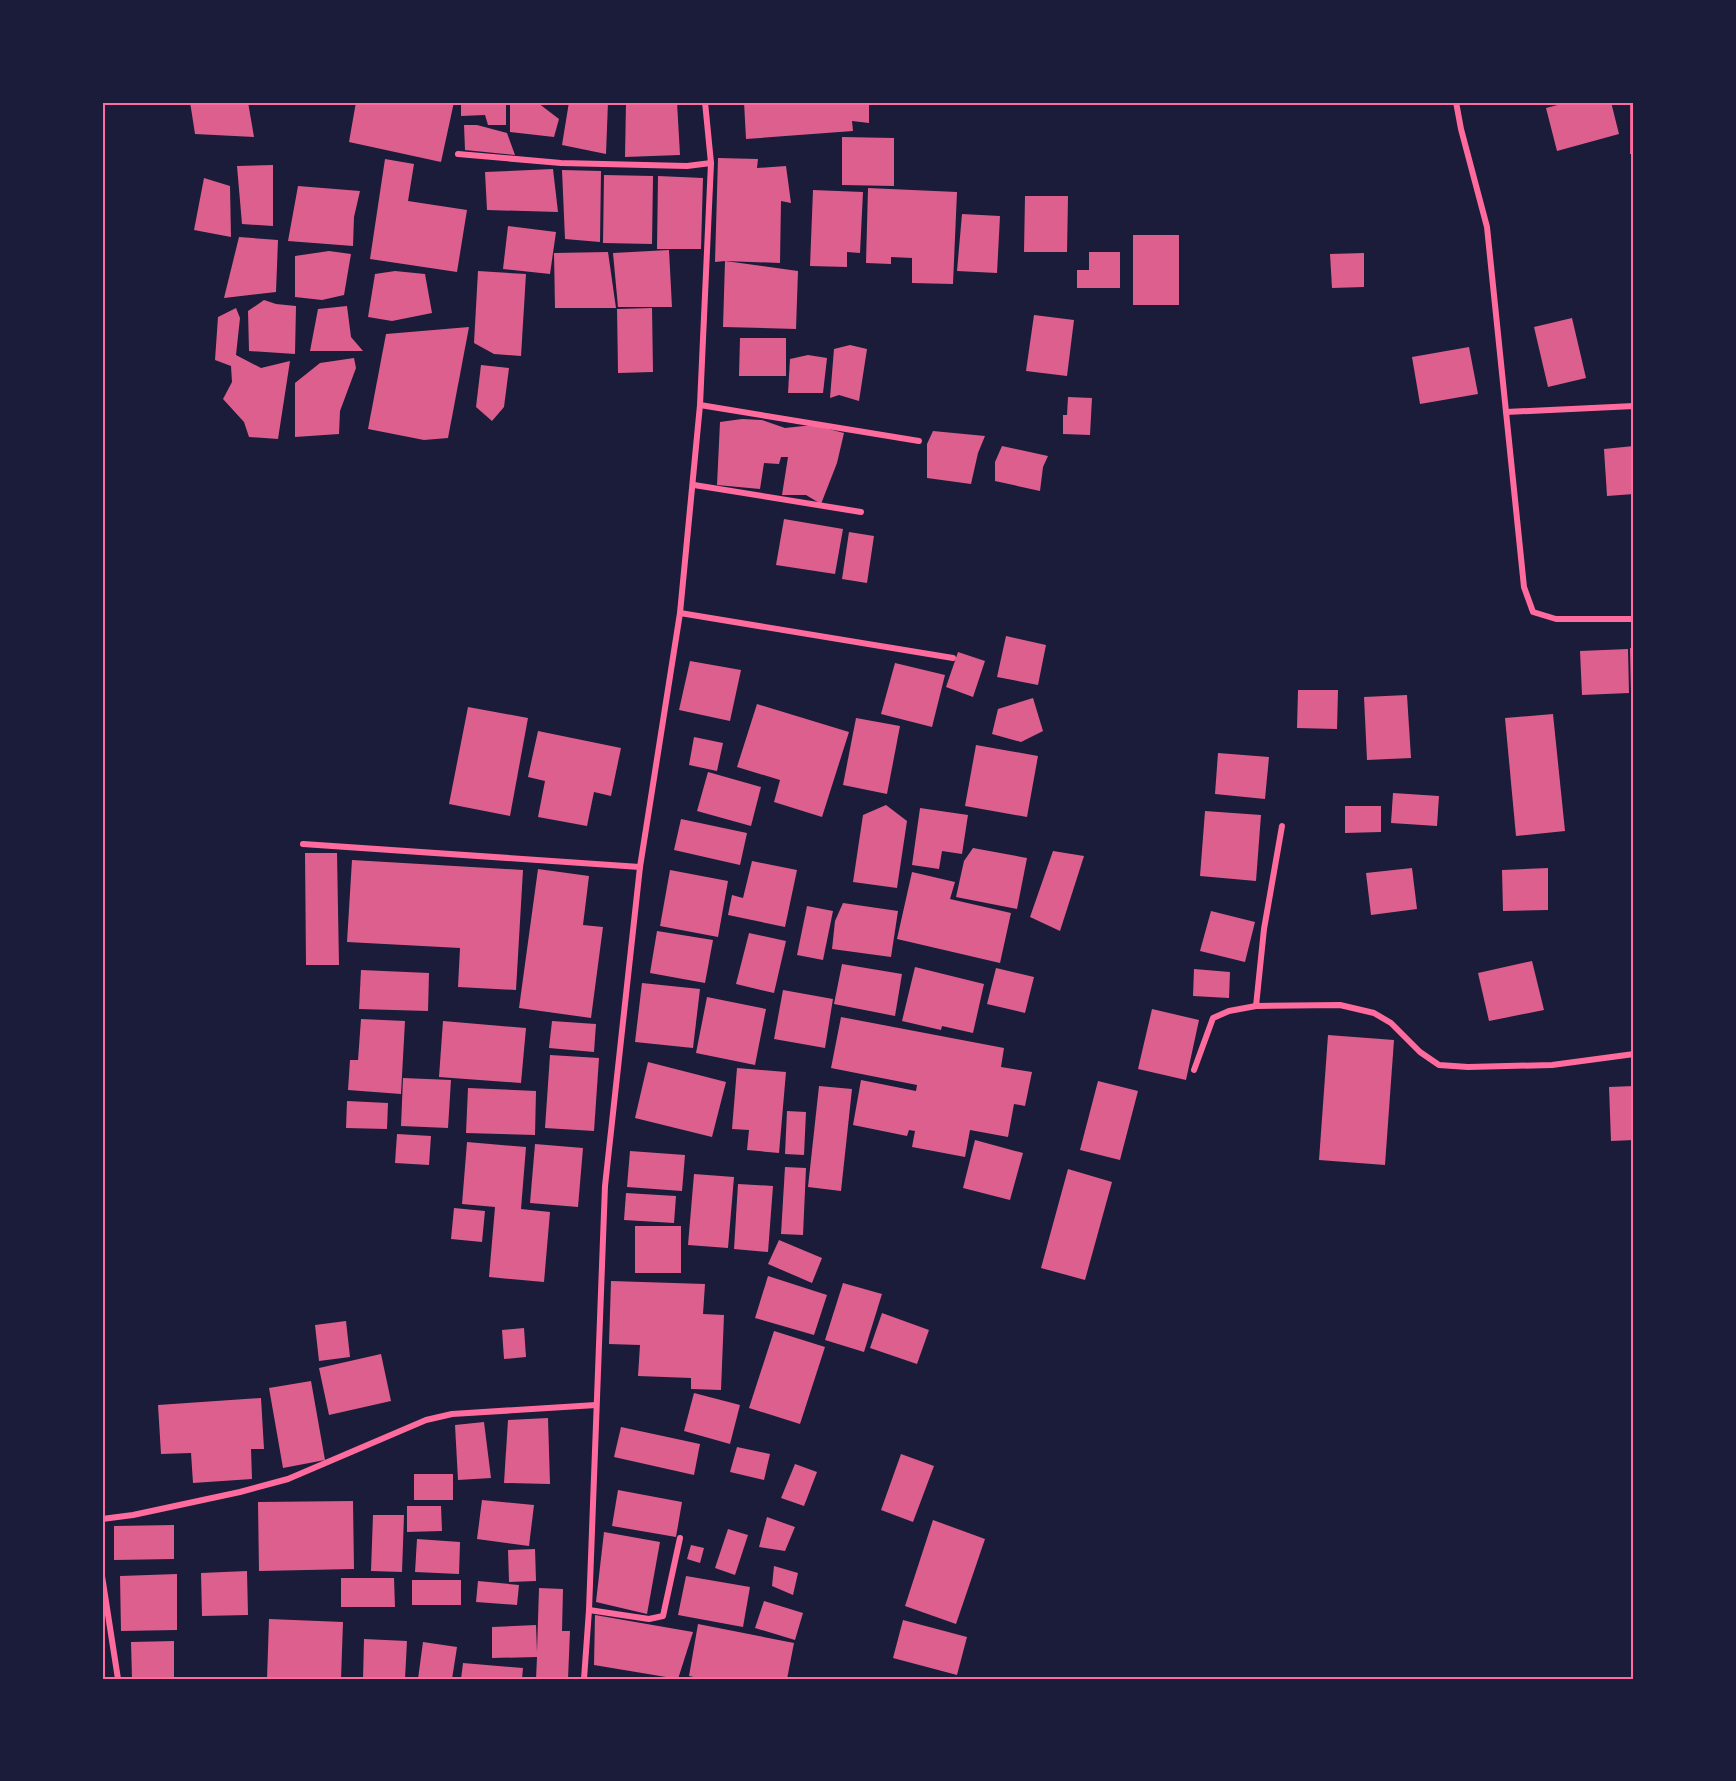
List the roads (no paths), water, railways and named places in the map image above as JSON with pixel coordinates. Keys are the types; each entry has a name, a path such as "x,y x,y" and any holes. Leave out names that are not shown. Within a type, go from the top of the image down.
{"street":[{"path":"584,1679 589,1610 605,1186 640,867 680,613 700,405 711,163 705,102"},
{"path":"1456,102 1487,227 1524,588 1533,612 1556,619 1634,619"},
{"path":"458,154 561,163 687,166 711,163"},
{"path":"700,405 919,441"},
{"path":"1506,412 1634,406"},
{"path":"693,485 861,512"},
{"path":"680,613 954,658"},
{"path":"1256,1006 1264,929 1282,826"},
{"path":"303,844 640,867"},
{"path":"1194,1070 1213,1018 1229,1011 1256,1006 1340,1005 1374,1013 1390,1023 1420,1052 1439,1065 1495,1067 1552,1065 1634,1054"},
{"path":"102,1519 132,1515 240,1492 288,1479 426,1420 452,1414 596,1406"},
{"path":"589,1610 649,1620 663,1616 680,1538"},
{"path":"102,1576 117,1679"}]}
